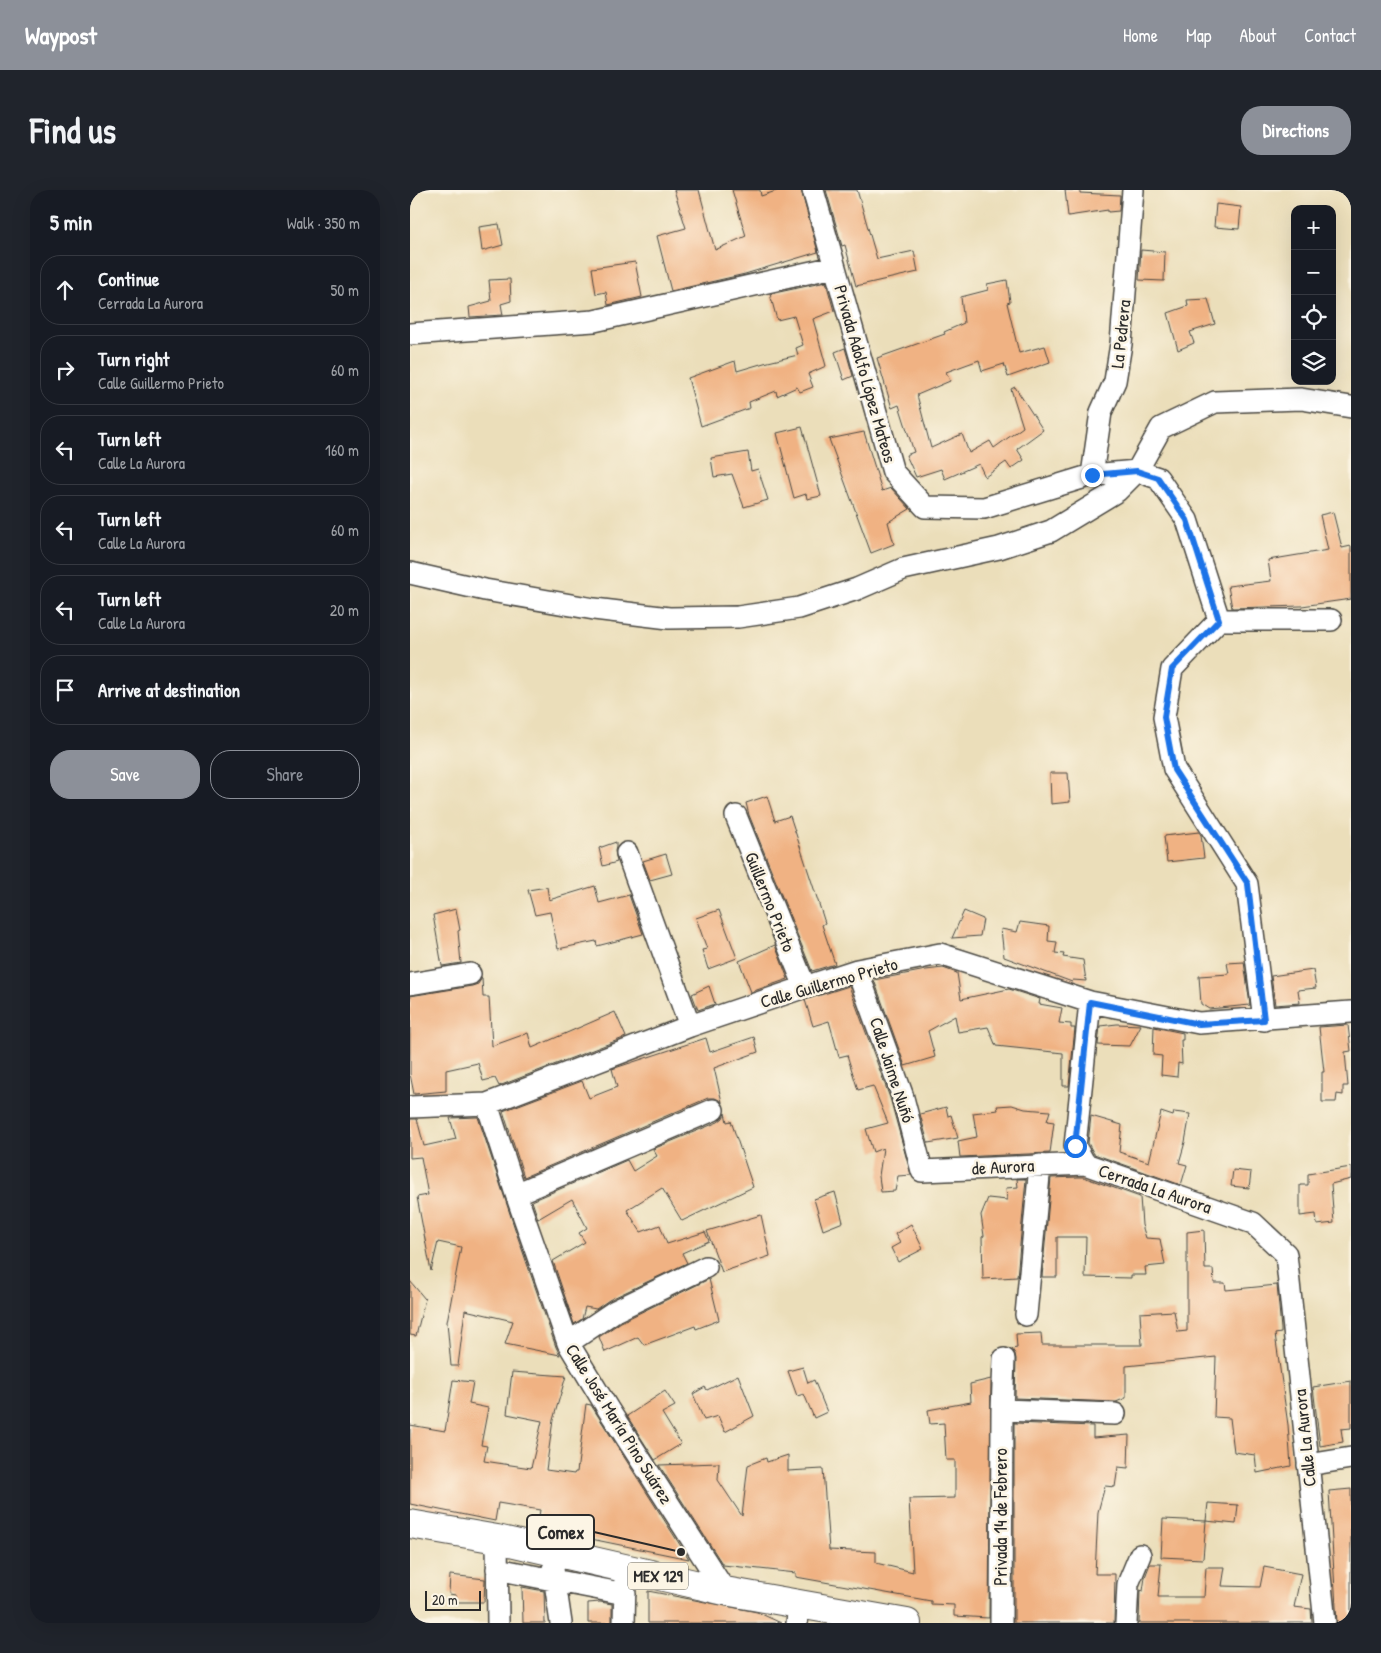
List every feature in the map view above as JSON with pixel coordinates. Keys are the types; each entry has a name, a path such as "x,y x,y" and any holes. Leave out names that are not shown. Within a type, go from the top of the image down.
{"main road":[{"name":"MEX 129","path":"410,1524 497,1539 551,1551 625,1581 725,1591 798,1614 907,1623"}],"street":[{"name":"Privada Adolfo López Mateos","path":"812,190 893,472 925,507 984,508 1092,475"},
{"name":"La Pedrera","path":"1092,475 1102,412 1115,381 1121,344 1134,190"},
{"name":"Privada Adolfo López Mateos","path":"410,334 594,321 834,267"},
{"path":"410,573 485,590 669,618 738,617 799,608 857,589 903,569 999,548 1051,531 1117,491 1137,471 1161,428 1216,402 1301,399 1351,407"},
{"path":"1092,475 1137,471 1158,478 1187,520 1219,620"},
{"path":"1264,1020 1248,884 1174,770 1164,717 1172,669 1219,620 1331,620"},
{"name":"Guillermo Prieto","path":"736,816 805,987"},
{"path":"627,853 690,1026"},
{"name":"Calle Guillermo Prieto","path":"410,1107 487,1104 690,1026 805,987 857,970 940,954 1090,1002 1199,1024 1351,1012"},
{"name":"Calle Jaime Nuñó","path":"857,970 902,1094 922,1171"},
{"path":"410,984 470,974"},
{"name":"Cerrada La Aurora","path":"1090,1002 1075,1146 1085,1164 1253,1223 1286,1254"},
{"name":"Calle José María Pino Suárez","path":"487,1104 516,1194 568,1342 608,1409 725,1591"},
{"path":"516,1194 713,1110"},
{"name":"de Aurora","path":"922,1171 1085,1164"},
{"path":"1026,1315 1040,1165"},
{"name":"Calle La Aurora","path":"1286,1254 1325,1623"},
{"path":"568,1342 615,1311 706,1267"},
{"name":"Privada 14 de Febrero","path":"1001,1623 1004,1359"},
{"path":"1002,1410 1115,1414"},
{"path":"1308,1465 1351,1458"},
{"path":"497,1539 498,1623"},
{"path":"551,1551 561,1623"},
{"path":"1126,1623 1128,1584 1140,1555"},
{"path":"497,1569 555,1581 625,1581 624,1623"}],"building":[{"path":"674,190 699,190 715,250 746,236 732,190 760,190 761,196 779,190 801,190 818,252 745,274 671,291 657,236 686,228"},
{"path":"826,190 857,190 877,259 914,251 918,272 856,286 845,245 842,246"},
{"path":"1065,190 1080,190 1080,193 1120,195 1119,211 1108,212 1108,210 1068,216"},
{"path":"1216,204 1241,207 1239,229 1214,227"},
{"path":"499,224 503,245 482,251 479,227"},
{"path":"1141,250 1165,252 1164,281 1139,280"},
{"path":"635,262 642,297 608,305 606,292 596,294 592,268"},
{"path":"510,279 511,301 501,304 503,315 470,317 469,307 491,301 489,280"},
{"path":"1007,280 1010,302 1007,303 1019,353 1045,346 1050,362 1008,377 1004,364 982,371 979,360 946,372 950,381 917,395 931,448 962,434 969,453 990,441 994,448 1023,427 1011,389 1015,387 1043,430 1017,449 1024,460 1011,469 1006,462 985,477 979,464 945,479 941,469 916,477 906,455 914,452 899,405 892,408 877,358 945,334 944,332 964,323 961,297 988,290 987,284"},
{"path":"826,282 834,311 813,319 826,366 808,374 813,387 800,392 797,387 777,396 776,391 749,402 750,408 701,426 688,378 735,361 737,371 798,355 796,348 803,345 794,316 777,320 770,294"},
{"path":"1208,299 1215,324 1190,332 1194,343 1178,350 1168,313 1188,306 1187,300"},
{"path":"845,348 853,376 844,380 835,352"},
{"path":"802,427 821,496 807,499 806,494 794,498 777,433"},
{"path":"864,432 882,491 891,488 910,509 888,522 894,544 871,553 829,439"},
{"path":"748,452 751,471 758,469 768,500 744,507 732,474 714,477 711,458"},
{"path":"1333,512 1342,548 1351,546 1351,599 1302,606 1232,608 1228,586 1271,581 1268,560 1328,550 1320,515"},
{"path":"1050,773 1068,773 1070,802 1051,804"},
{"path":"767,796 775,821 790,816 825,923 822,925 835,964 812,971 749,815 746,803"},
{"path":"1199,832 1204,858 1167,862 1164,836"},
{"path":"616,842 617,862 603,866 599,848"},
{"path":"666,854 672,874 650,880 643,861"},
{"path":"595,886 599,903 629,895 643,934 597,946 596,941 558,949 550,912 535,915 528,890 547,887 549,900"},
{"path":"456,909 460,930 458,931 461,963 442,966 433,915"},
{"path":"719,910 737,958 708,969 702,950 707,949 696,918"},
{"path":"964,911 983,919 980,936 952,938"},
{"path":"1020,922 1049,926 1048,941 1057,942 1055,953 1064,954 1063,957 1083,960 1086,981 1073,980 1072,982 1004,957 1001,929 1017,932"},
{"path":"775,945 788,979 751,992 739,961"},
{"path":"1244,962 1250,1005 1209,1009 1201,1004 1199,976 1229,974 1227,963"},
{"path":"943,968 957,973 961,999 1009,989 1040,999 1039,1004 1062,1008 1059,1023 1071,1024 1071,1028 1075,1028 1069,1086 1063,1086 1063,1053 996,1046 988,1027 958,1032 955,1016 928,1031 935,1057 905,1066 874,980"},
{"path":"1313,970 1316,988 1298,990 1300,1003 1275,1005 1271,976"},
{"path":"482,978 483,997 489,997 492,1046 528,1033 532,1048 615,1012 626,1037 499,1086 495,1078 483,1081 478,1063 446,1070 446,1091 414,1094 410,1074 410,996 472,986 478,984"},
{"path":"709,986 715,1004 698,1010 692,994"},
{"path":"849,986 890,1098 911,1175 898,1176 895,1191 881,1192 879,1176 883,1148 873,1152 866,1129 888,1123 873,1086 858,1090 847,1055 839,1057 829,1021 813,1026 805,1000"},
{"path":"1117,1024 1141,1025 1130,1046 1098,1045 1100,1026"},
{"path":"1348,1025 1351,1051 1345,1052 1348,1086 1343,1086 1343,1095 1337,1094 1336,1102 1322,1102 1322,1072 1324,1072 1319,1027"},
{"path":"1154,1027 1183,1033 1183,1040 1181,1040 1182,1064 1178,1063 1177,1077 1161,1075 1162,1056 1153,1055"},
{"path":"754,1037 758,1052 714,1068 722,1102 715,1098 708,1098 524,1177 503,1111 582,1081 589,1098 617,1087 612,1069 706,1038 710,1052"},
{"path":"1012,1105 1025,1109 1050,1111 1047,1121 1054,1122 1050,1153 960,1157 958,1141 977,1137 973,1113 998,1110 997,1106"},
{"path":"946,1107 948,1116 951,1115 958,1138 928,1143 920,1114"},
{"path":"1161,1112 1173,1116 1174,1112 1190,1114 1179,1163 1187,1165 1181,1185 1094,1154 1088,1143 1091,1116 1122,1125 1119,1152 1149,1162"},
{"path":"725,1113 727,1122 731,1121 753,1187 682,1221 662,1188 627,1210 641,1232 660,1225 667,1244 705,1232 709,1241 682,1253 687,1263 609,1300 596,1309 585,1307 582,1319 574,1324 553,1261 585,1242 579,1233 587,1228 572,1199 538,1219 532,1201 627,1160 633,1171 657,1156 653,1149 718,1122"},
{"path":"478,1117 516,1232 560,1355 505,1344 513,1321 465,1310 458,1366 451,1366 447,1322 461,1247 438,1242 431,1271 417,1197 428,1195 421,1157 410,1158 410,1119 417,1119 424,1146 456,1139 450,1118"},
{"path":"1351,1167 1351,1179 1331,1184 1334,1223 1317,1225 1316,1214 1300,1216 1300,1185 1308,1185 1308,1174"},
{"path":"1233,1170 1251,1172 1249,1188 1231,1186"},
{"path":"1083,1177 1140,1197 1142,1225 1146,1238 1160,1239 1165,1265 1145,1267 1146,1275 1131,1275 1131,1278 1085,1277 1086,1237 1057,1237 1057,1277 1042,1277 1051,1178"},
{"path":"1017,1179 1026,1179 1017,1277 983,1279 982,1237 984,1236 981,1215 988,1198 1007,1200 1006,1188 1018,1187"},
{"path":"835,1192 843,1222 823,1230 814,1199"},
{"path":"761,1215 770,1256 722,1272 707,1231"},
{"path":"911,1224 923,1249 898,1262 891,1248 900,1243 895,1234"},
{"path":"1204,1230 1205,1269 1213,1269 1214,1283 1225,1283 1226,1290 1277,1285 1281,1333 1275,1334 1288,1425 1291,1466 1257,1473 1255,1455 1234,1452 1230,1418 1214,1417 1216,1357 1126,1366 1126,1398 1116,1402 1015,1398 1016,1359 1012,1349 1017,1348 1016,1334 1041,1333 1042,1345 1142,1345 1140,1313 1174,1311 1178,1332 1187,1331 1187,1232"},
{"path":"709,1279 719,1320 696,1329 695,1326 644,1345 638,1337 605,1352 599,1337 621,1322"},
{"path":"410,1281 425,1299 416,1336 410,1335"},
{"path":"803,1367 808,1383 814,1380 827,1412 814,1418 804,1394 797,1396 788,1371"},
{"path":"512,1372 566,1376 553,1420 546,1470 574,1474 577,1472 586,1404 591,1405 689,1559 537,1528 540,1510 498,1503 495,1521 410,1504 410,1425 445,1431 453,1380 473,1382 469,1404 488,1408 481,1445 487,1446 484,1461 531,1468 542,1421 507,1414"},
{"path":"738,1375 754,1416 725,1432 718,1416 704,1420 693,1394 705,1387 707,1390"},
{"path":"991,1379 989,1618 954,1616 954,1605 931,1604 931,1601 796,1577 796,1573 723,1565 659,1465 719,1463 718,1480 742,1516 748,1465 766,1458 767,1462 788,1455 788,1471 823,1469 829,1550 876,1552 876,1563 913,1572 909,1499 955,1498 955,1460 946,1460 944,1423 930,1424 928,1410 971,1402 970,1384"},
{"path":"1351,1381 1351,1428 1341,1429 1343,1442 1320,1446 1313,1387"},
{"path":"665,1391 675,1406 662,1413 681,1444 655,1460 627,1416"},
{"path":"1014,1423 1093,1426 1093,1438 1129,1435 1128,1468 1118,1467 1115,1487 1105,1486 1098,1512 1095,1574 1115,1574 1114,1623 1014,1623"},
{"path":"1351,1489 1351,1623 1337,1623 1329,1491"},
{"path":"1208,1503 1238,1505 1236,1524 1206,1521"},
{"path":"1163,1519 1206,1521 1203,1559 1161,1557"},
{"path":"1150,1564 1161,1564 1158,1597 1204,1597 1206,1567 1225,1567 1222,1586 1260,1587 1264,1567 1301,1574 1294,1607 1311,1609 1312,1623 1139,1623 1140,1590 1143,1591 1145,1577"},
{"path":"450,1575 485,1579 484,1602 456,1602 456,1595 449,1594"},
{"path":"522,1587 544,1591 545,1623 523,1623"},
{"path":"648,1591 757,1612 781,1623 648,1623"},
{"path":"588,1603 612,1604 612,1623 588,1623"}],"place":[{"name":"Comex","path":"681,1552"}],"route":[{"path":"1075,1146 1090,1002 1199,1024 1264,1020 1248,884 1174,770 1164,717 1172,669 1219,620 1187,520 1158,478 1137,471 1092,475"}]}
